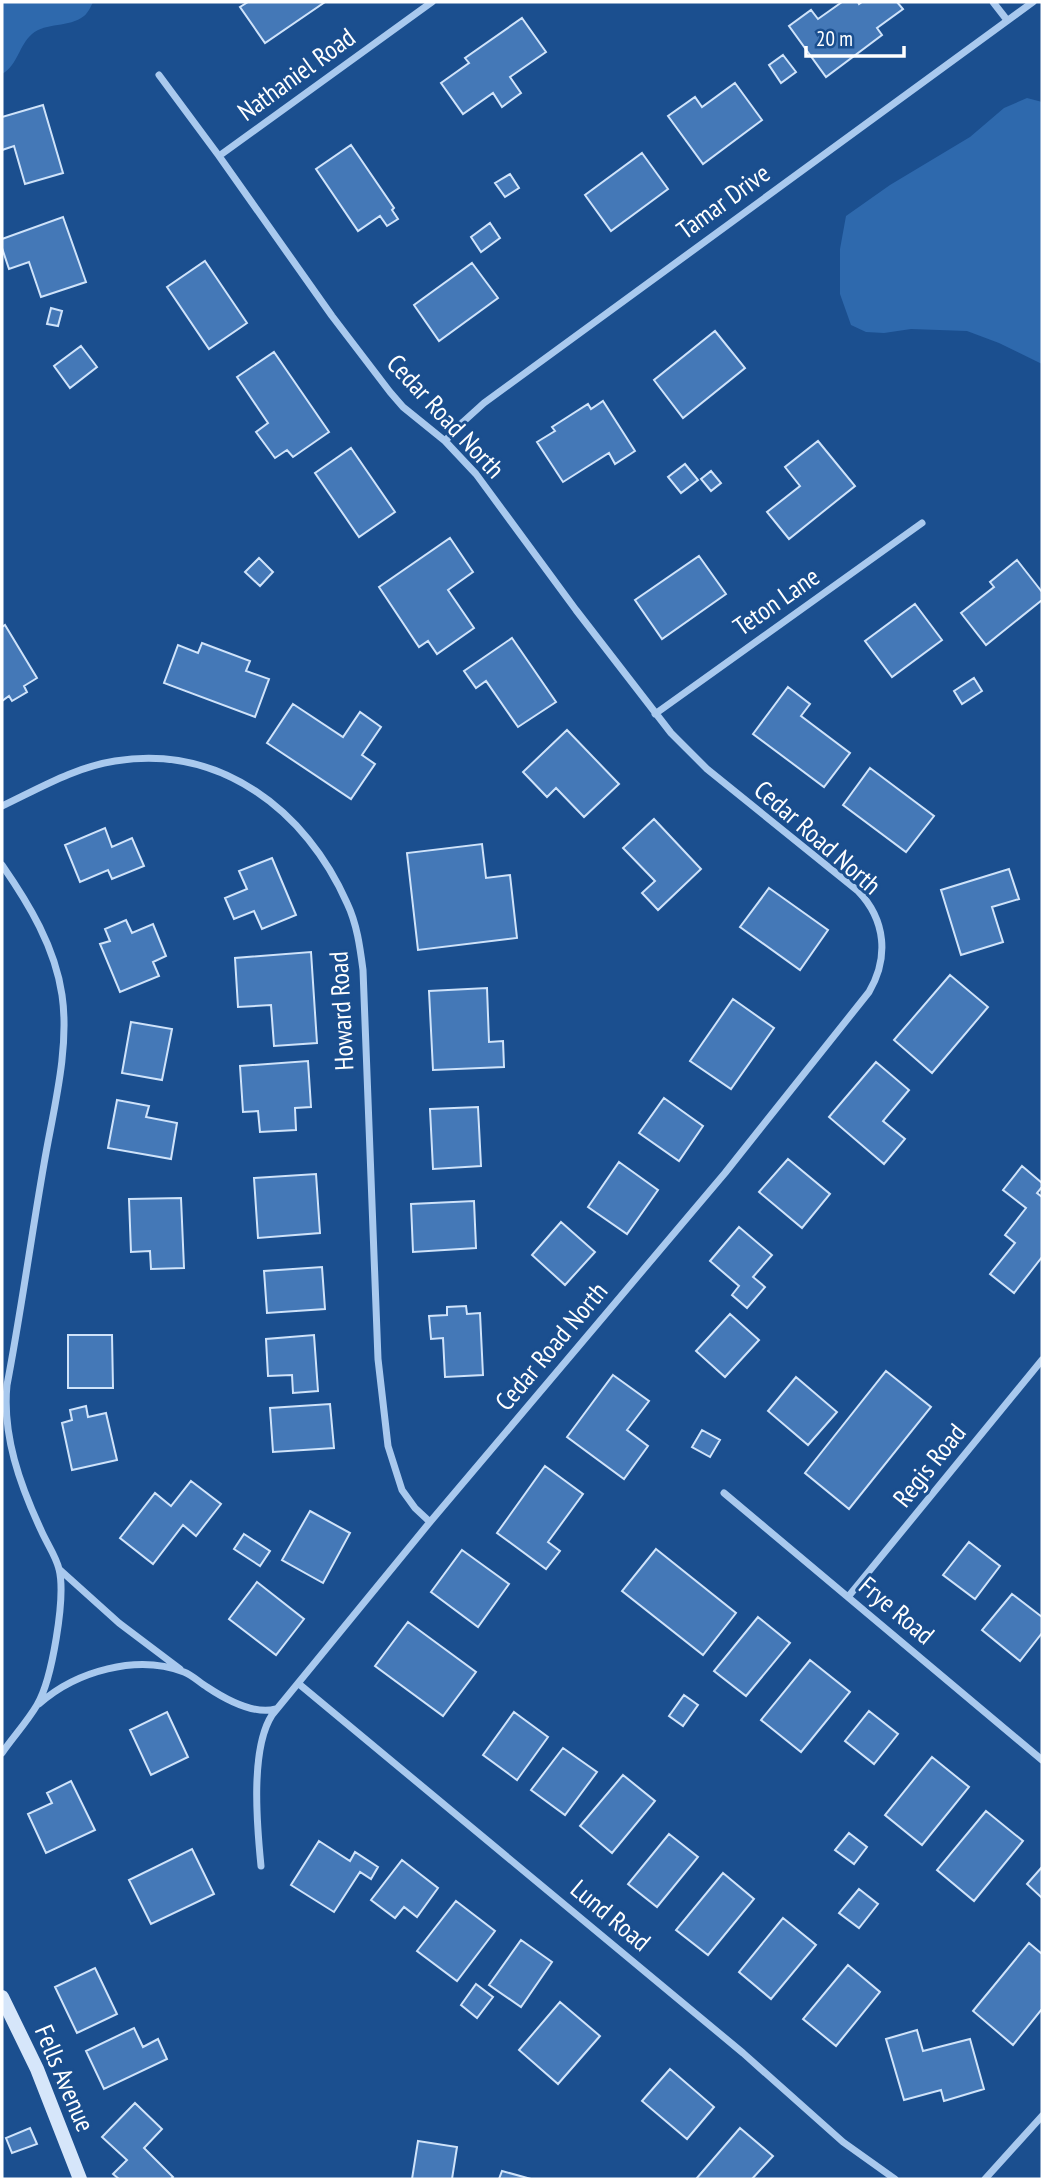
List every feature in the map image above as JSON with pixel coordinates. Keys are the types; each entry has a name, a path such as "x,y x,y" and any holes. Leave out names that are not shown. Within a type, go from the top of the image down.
{"street":[{"name":"Nathaniel Road","path":"219,156 432,2"},
{"path":"993,2 1007,20"},
{"name":"Tamar Drive","path":"445,442 484,403 1033,2"},
{"name":"Cedar Road North","path":"159,75 332,316 390,392 476,474 654,714 707,769 863,897 876,915 882,952 879,969 869,992 725,1173 430,1522 267,1721 258,1765 257,1828 261,1866"},
{"name":"Teton Lane","path":"654,714 922,523"},
{"name":"Howard Road","path":"2,806 70,775 113,761 159,758 192,763 233,777 270,800 311,839 331,870 357,930 363,970 378,1346 388,1446 402,1490 430,1522"},
{"path":"2,865 41,930 59,982 64,1019 64,1041 56,1094 4,1384 5,1417 18,1473 59,1569 119,1623 210,1689 258,1710 277,1709"},
{"name":"Regis Road","path":"848,1597 1042,1360"},
{"name":"Frye Road","path":"724,1493 1042,1760"},
{"path":"2,1753 37,1706 47,1685 58,1618 59,1569"},
{"path":"37,1706 63,1686 109,1669 153,1665 186,1672"},
{"name":"Lund Road","path":"299,1684 732,2044 843,2142 895,2179"},
{"name":"Fells Avenue","path":"2,1997 37,2069 80,2179"},
{"path":"985,2179 1042,2116"}],"shaded area":[{"path":"2,2 93,2 87,13 78,20 44,28 32,34 12,66 2,74"},
{"path":"1027,98 1042,102 1042,364 967,331 911,329 884,333 866,332 851,325 840,294 840,249 846,216 890,185 970,137 1004,108"}],"building":[{"path":"248,2 325,2 265,43 240,7"},
{"path":"842,2 897,2 903,9 877,28 882,35 826,77 789,26 811,10 818,19"},
{"path":"522,18 546,52 510,77 521,93 502,107 493,93 463,114 441,83 469,63 465,58"},
{"path":"783,55 796,72 781,83 769,65"},
{"path":"735,83 762,120 703,164 668,116 695,97 702,107"},
{"path":"43,105 63,173 25,184 14,146 2,150 2,117"},
{"path":"351,145 394,208 392,210 398,219 387,226 380,216 358,231 316,169"},
{"path":"642,153 668,189 611,231 585,195"},
{"path":"510,174 519,188 505,197 495,183"},
{"path":"63,217 86,282 41,297 29,262 9,269 2,239"},
{"path":"490,223 500,238 481,252 471,237"},
{"path":"205,261 247,323 209,349 167,287"},
{"path":"472,263 498,298 439,341 414,305"},
{"path":"51,308 62,311 58,326 47,324"},
{"path":"715,331 745,368 683,418 654,380"},
{"path":"81,346 97,367 70,388 54,366"},
{"path":"274,352 329,432 293,457 287,450 275,458 256,432 268,423 237,377"},
{"path":"603,401 635,451 615,464 609,453 563,482 537,442 555,431 552,427 588,404 591,409"},
{"path":"818,441 855,486 789,539 767,512 800,486 785,467"},
{"path":"351,448 395,512 359,537 315,473"},
{"path":"685,464 698,480 681,493 668,477"},
{"path":"711,471 721,483 711,491 701,479"},
{"path":"450,538 473,572 448,590 474,628 437,654 428,641 419,647 379,587"},
{"path":"699,556 726,594 662,639 635,600"},
{"path":"259,558 273,572 260,586 245,572"},
{"path":"1017,560 1042,592 1042,600 986,645 961,613 994,587 990,582"},
{"path":"915,604 942,640 892,677 865,641"},
{"path":"5,625 37,678 24,686 27,692 12,701 9,696 2,701 2,627"},
{"path":"512,638 556,702 518,727 486,681 476,688 464,671"},
{"path":"202,643 250,661 246,671 269,679 255,717 164,683 178,645 198,653"},
{"path":"974,678 982,691 962,704 954,691"},
{"path":"788,687 810,704 801,716 850,753 824,787 753,734"},
{"path":"293,704 343,737 360,712 381,727 362,755 375,764 351,799 267,743"},
{"path":"567,730 619,784 584,817 556,788 547,797 523,772"},
{"path":"870,768 934,816 906,852 843,805"},
{"path":"654,819 701,869 658,910 642,893 655,881 623,848"},
{"path":"105,828 112,847 132,838 144,866 112,879 108,870 80,882 65,845"},
{"path":"482,844 486,878 510,875 517,938 418,950 407,853"},
{"path":"272,858 296,915 262,929 254,911 234,919 225,898 247,889 239,871"},
{"path":"1009,869 1019,899 992,907 1003,942 961,955 941,890"},
{"path":"769,888 828,930 800,970 740,927"},
{"path":"126,920 132,933 153,924 166,956 153,962 159,976 120,992 100,944 110,941 105,929"},
{"path":"311,952 317,1043 274,1046 271,1005 238,1007 235,958"},
{"path":"950,975 988,1007 932,1073 894,1040"},
{"path":"487,988 489,1042 503,1041 504,1067 433,1070 429,991"},
{"path":"733,999 774,1028 731,1089 690,1061"},
{"path":"131,1022 172,1029 162,1080 122,1073"},
{"path":"308,1061 311,1107 295,1108 296,1130 260,1132 258,1111 243,1112 240,1066"},
{"path":"876,1062 909,1090 883,1121 905,1139 884,1164 829,1117"},
{"path":"664,1098 703,1126 679,1161 639,1133"},
{"path":"117,1100 149,1106 146,1117 177,1123 171,1159 108,1148"},
{"path":"478,1107 481,1166 433,1169 430,1109"},
{"path":"788,1159 830,1194 802,1228 759,1192"},
{"path":"619,1162 658,1190 627,1234 588,1207"},
{"path":"1022,1166 1042,1183 1037,1193 1042,1197 1042,1257 1014,1293 990,1274 1015,1243 1005,1235 1026,1208 1003,1190"},
{"path":"316,1174 320,1233 258,1238 254,1178"},
{"path":"181,1198 184,1268 151,1269 150,1251 131,1252 129,1199"},
{"path":"474,1201 476,1248 413,1252 411,1204"},
{"path":"561,1222 595,1252 565,1285 532,1255"},
{"path":"739,1227 772,1255 753,1277 765,1287 747,1308 732,1295 739,1286 710,1261"},
{"path":"322,1267 325,1309 267,1313 264,1271"},
{"path":"466,1306 467,1314 480,1313 483,1375 445,1377 443,1338 431,1339 429,1316 447,1315 447,1307"},
{"path":"730,1314 759,1340 725,1377 696,1351"},
{"path":"68,1335 112,1335 113,1388 68,1388"},
{"path":"314,1335 318,1391 293,1393 292,1375 268,1376 266,1339"},
{"path":"886,1371 931,1407 849,1509 805,1473"},
{"path":"613,1375 649,1401 627,1430 648,1446 624,1479 567,1437"},
{"path":"796,1377 837,1412 808,1445 768,1411"},
{"path":"330,1404 334,1448 273,1452 270,1408"},
{"path":"86,1406 88,1417 106,1413 117,1460 72,1470 62,1423 72,1420 70,1410"},
{"path":"702,1430 720,1440 710,1457 692,1447"},
{"path":"545,1466 583,1494 548,1542 560,1551 546,1569 497,1533"},
{"path":"191,1481 221,1504 196,1536 183,1525 153,1564 120,1538 155,1493 171,1506"},
{"path":"310,1511 350,1533 323,1583 282,1560"},
{"path":"244,1534 270,1551 260,1566 234,1549"},
{"path":"969,1542 1000,1566 975,1599 943,1575"},
{"path":"656,1549 736,1613 703,1655 622,1591"},
{"path":"462,1550 509,1584 478,1627 431,1592"},
{"path":"257,1582 304,1619 276,1655 229,1619"},
{"path":"1012,1594 1042,1617 1042,1633 1020,1661 982,1630"},
{"path":"758,1617 790,1643 746,1696 714,1671"},
{"path":"408,1622 476,1672 443,1716 375,1666"},
{"path":"810,1660 850,1692 801,1752 761,1720"},
{"path":"684,1695 698,1705 683,1726 669,1716"},
{"path":"869,1711 898,1734 874,1764 845,1741"},
{"path":"167,1712 188,1757 151,1775 130,1730"},
{"path":"514,1712 548,1737 517,1780 483,1755"},
{"path":"563,1748 597,1772 565,1815 531,1790"},
{"path":"932,1757 969,1787 922,1845 885,1815"},
{"path":"623,1775 655,1801 612,1853 580,1826"},
{"path":"71,1781 95,1830 46,1853 28,1814 52,1803 47,1793"},
{"path":"986,1811 1023,1841 974,1901 937,1870"},
{"path":"849,1833 867,1847 854,1864 835,1850"},
{"path":"669,1834 698,1857 657,1907 628,1884"},
{"path":"319,1841 350,1861 355,1852 378,1867 371,1879 360,1872 334,1912 291,1885"},
{"path":"192,1849 214,1894 151,1924 129,1880"},
{"path":"402,1860 438,1888 417,1917 404,1907 395,1918 371,1900"},
{"path":"1042,1867 1042,1898 1027,1884"},
{"path":"723,1873 754,1899 708,1955 676,1930"},
{"path":"859,1889 878,1904 859,1928 839,1913"},
{"path":"456,1901 495,1931 457,1981 417,1951"},
{"path":"783,1918 816,1945 771,1999 739,1972"},
{"path":"521,1940 552,1962 521,2007 489,1985"},
{"path":"1029,1943 1042,1954 1042,2009 1013,2045 973,2011"},
{"path":"848,1965 880,1992 836,2046 803,2019"},
{"path":"95,1968 117,2014 77,2033 55,1987"},
{"path":"476,1984 493,1997 477,2018 461,2005"},
{"path":"560,2002 600,2036 558,2084 519,2050"},
{"path":"134,2028 143,2047 158,2039 167,2059 104,2089 86,2051"},
{"path":"917,2030 923,2051 970,2039 984,2089 944,2101 941,2090 904,2100 886,2039"},
{"path":"670,2069 714,2107 687,2139 642,2101"},
{"path":"135,2103 162,2129 144,2148 173,2177 171,2179 119,2179 113,2174 127,2160 102,2137"},
{"path":"30,2128 37,2144 12,2153 6,2138"},
{"path":"740,2128 773,2156 752,2179 696,2179"},
{"path":"418,2141 457,2147 452,2179 412,2179"},
{"path":"502,2171 531,2179 499,2179"}]}
